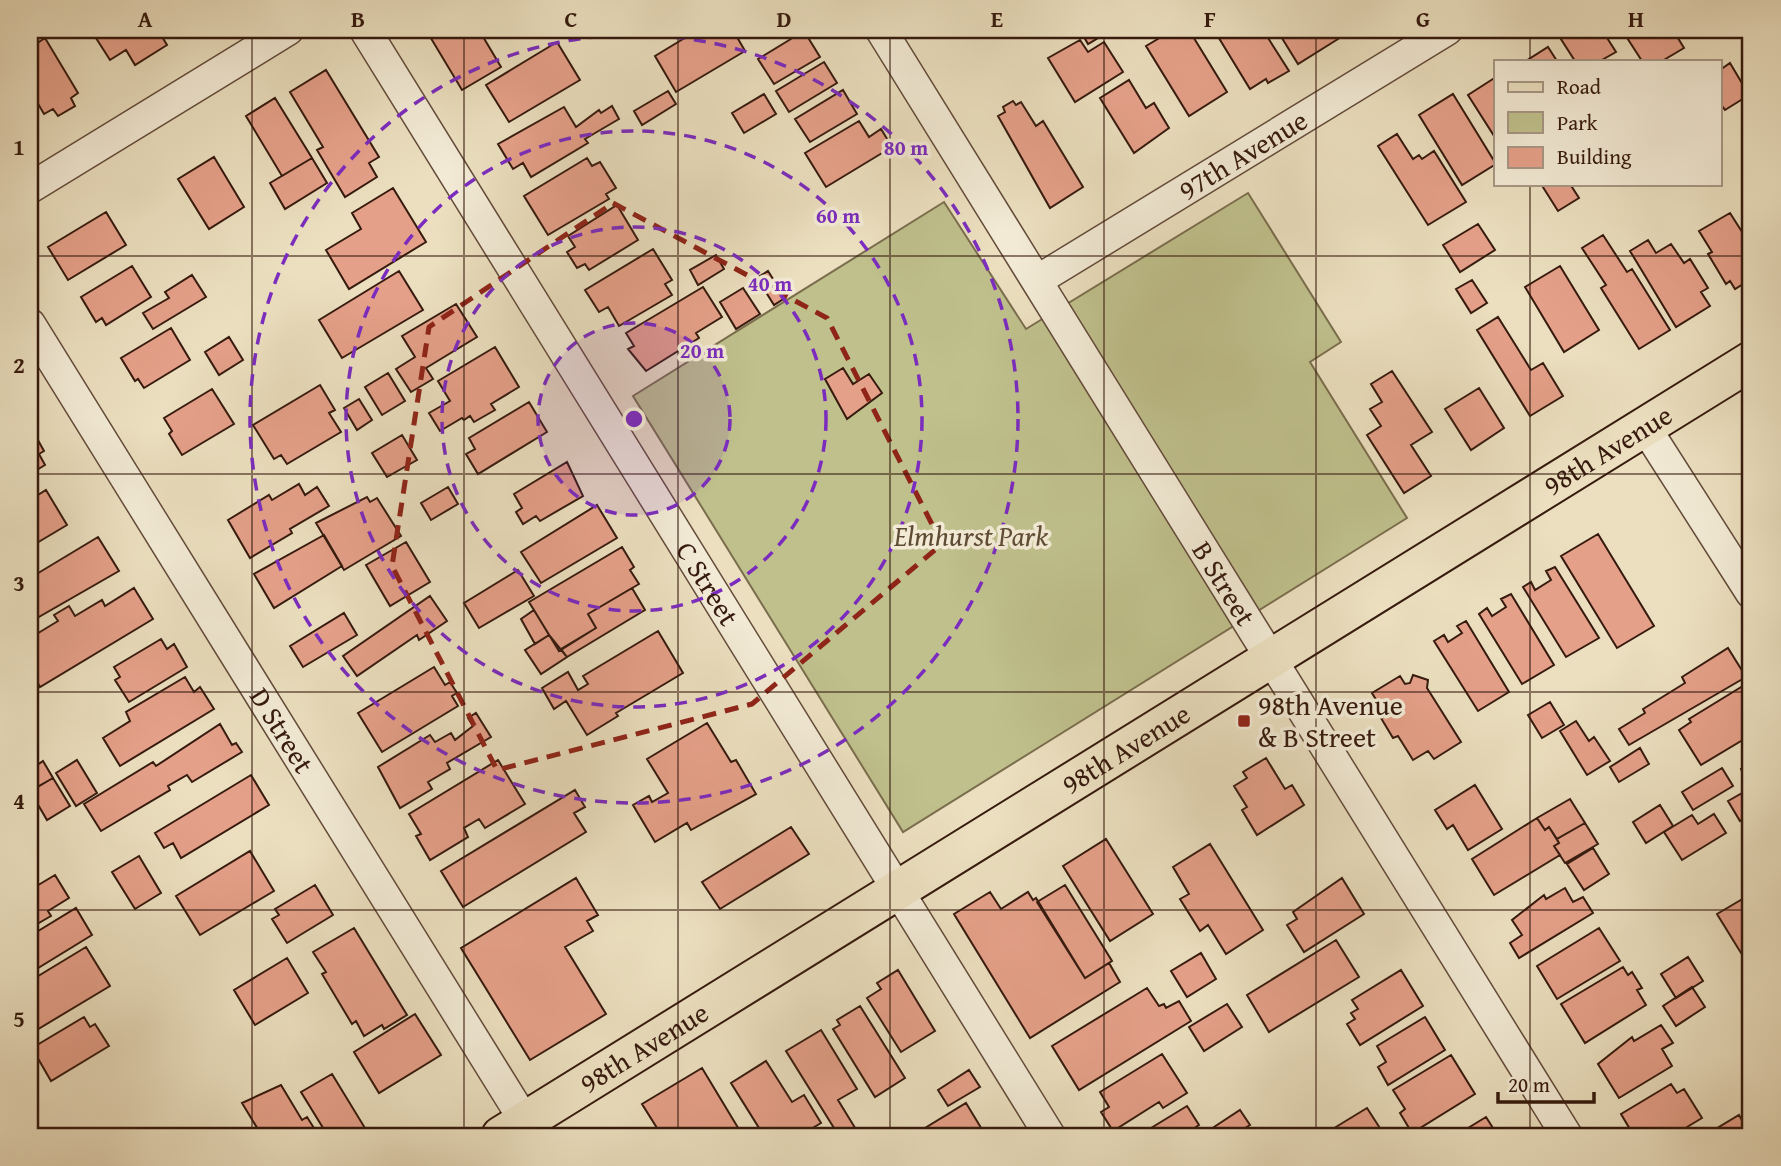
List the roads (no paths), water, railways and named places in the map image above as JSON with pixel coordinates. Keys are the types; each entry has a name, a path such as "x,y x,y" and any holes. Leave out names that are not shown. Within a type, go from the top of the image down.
{"main road":[{"name":"98th Avenue","path":"520,1131 898,889 1751,361"}],"street":[{"path":"30,188 288,30"},
{"name":"C Street","path":"365,30 1051,1136"},
{"name":"B Street","path":"881,30 1567,1136"},
{"name":"97th Avenue","path":"1038,280 1447,30"},
{"name":"D Street","path":"30,324 520,1131"},
{"path":"1645,427 1751,593"}],"place":[{"name":"98th Avenue & B Street","path":"1244,721"}],"park label":[{"name":"Elmhurst Park","path":"971,536"}]}
